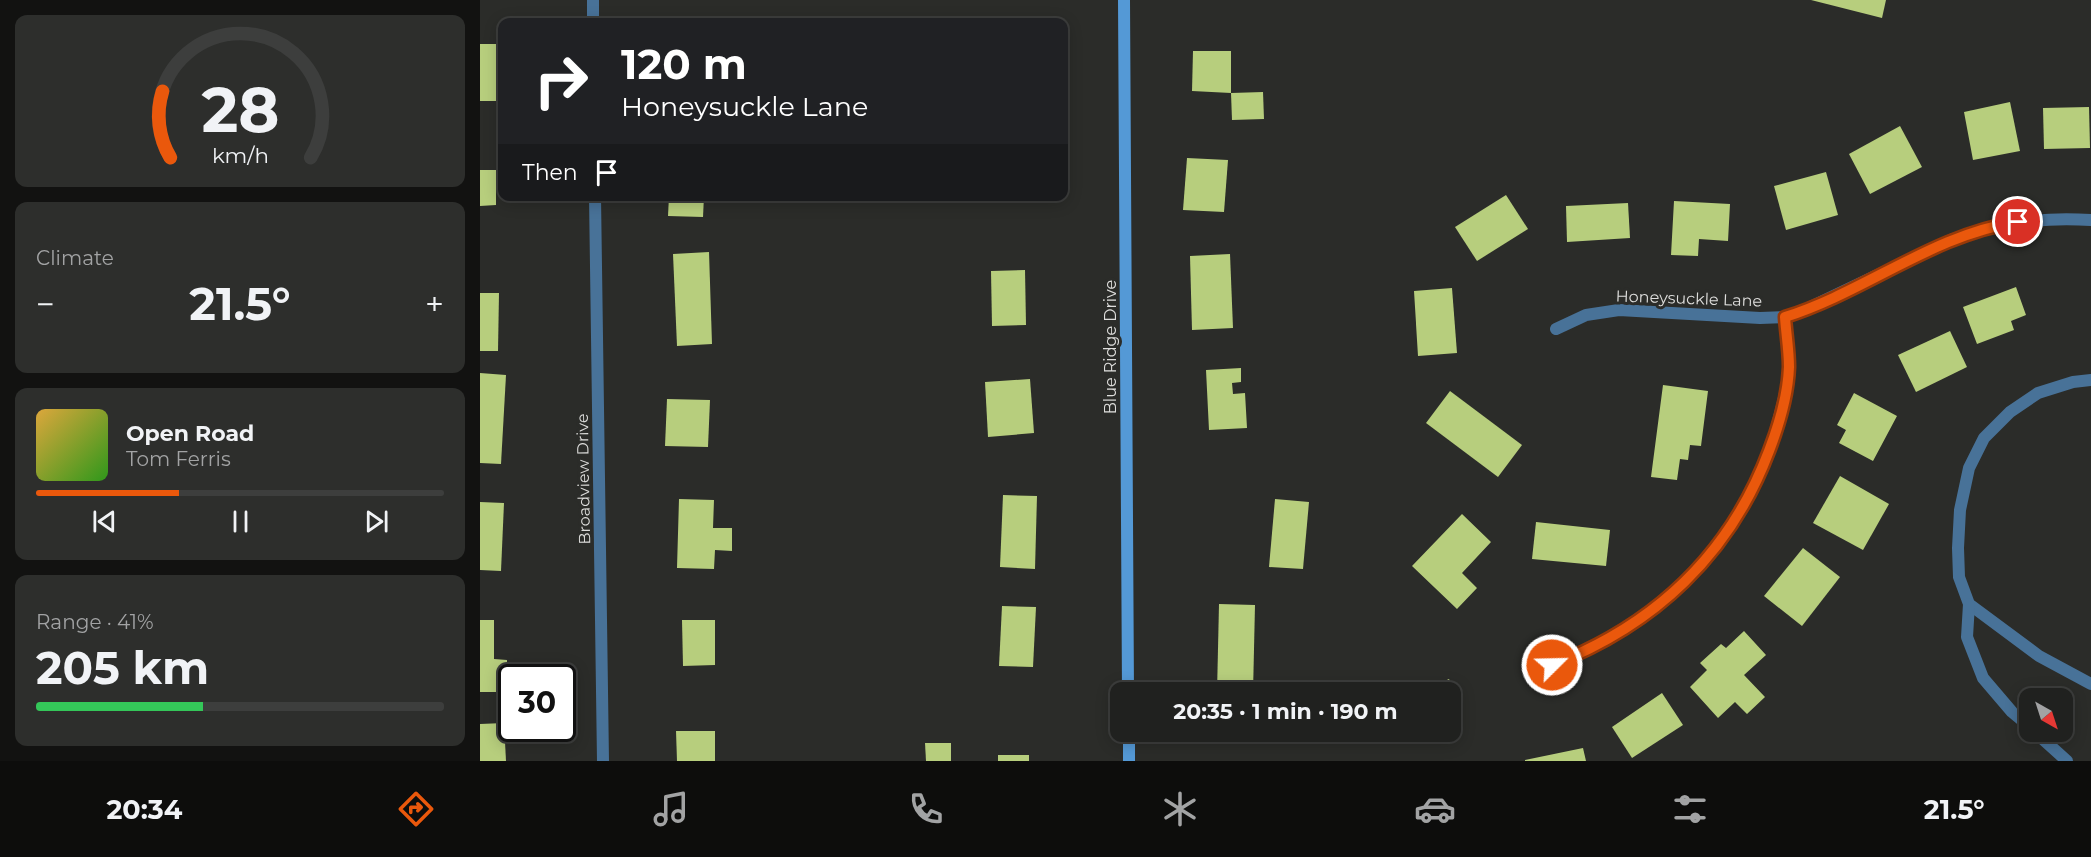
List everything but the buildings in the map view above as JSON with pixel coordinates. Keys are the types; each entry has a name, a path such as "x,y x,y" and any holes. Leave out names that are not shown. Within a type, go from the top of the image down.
{"street":[{"path":"593,0 593,18"},
{"name":"Blue Ridge Drive","path":"1124,0 1128,682"},
{"name":"Broadview Drive","path":"595,201 603,761"},
{"name":"Honeysuckle Lane","path":"1556,329 1586,315 1619,310 1725,317 1785,317 1974,231 2033,220 2063,218 2091,220"},
{"path":"1552,665 1598,645 1663,602 1696,571 1736,520 1762,469 1782,408 1789,367 1785,317"},
{"path":"2019,718 1983,678 1967,637 1969,604 1959,577 1960,510 1969,468 1984,438 2010,412 2038,393 2073,382 2091,380"},
{"path":"1969,604 2039,656 2091,684"},
{"path":"1129,742 1129,761"},
{"path":"2046,742 2067,761"}],"route":[{"path":"1552,665 1598,645 1657,606 1696,571 1724,538 1750,495 1765,462 1782,408 1789,367 1785,317 1881,275 1953,239 1974,231 2018,222"}]}
